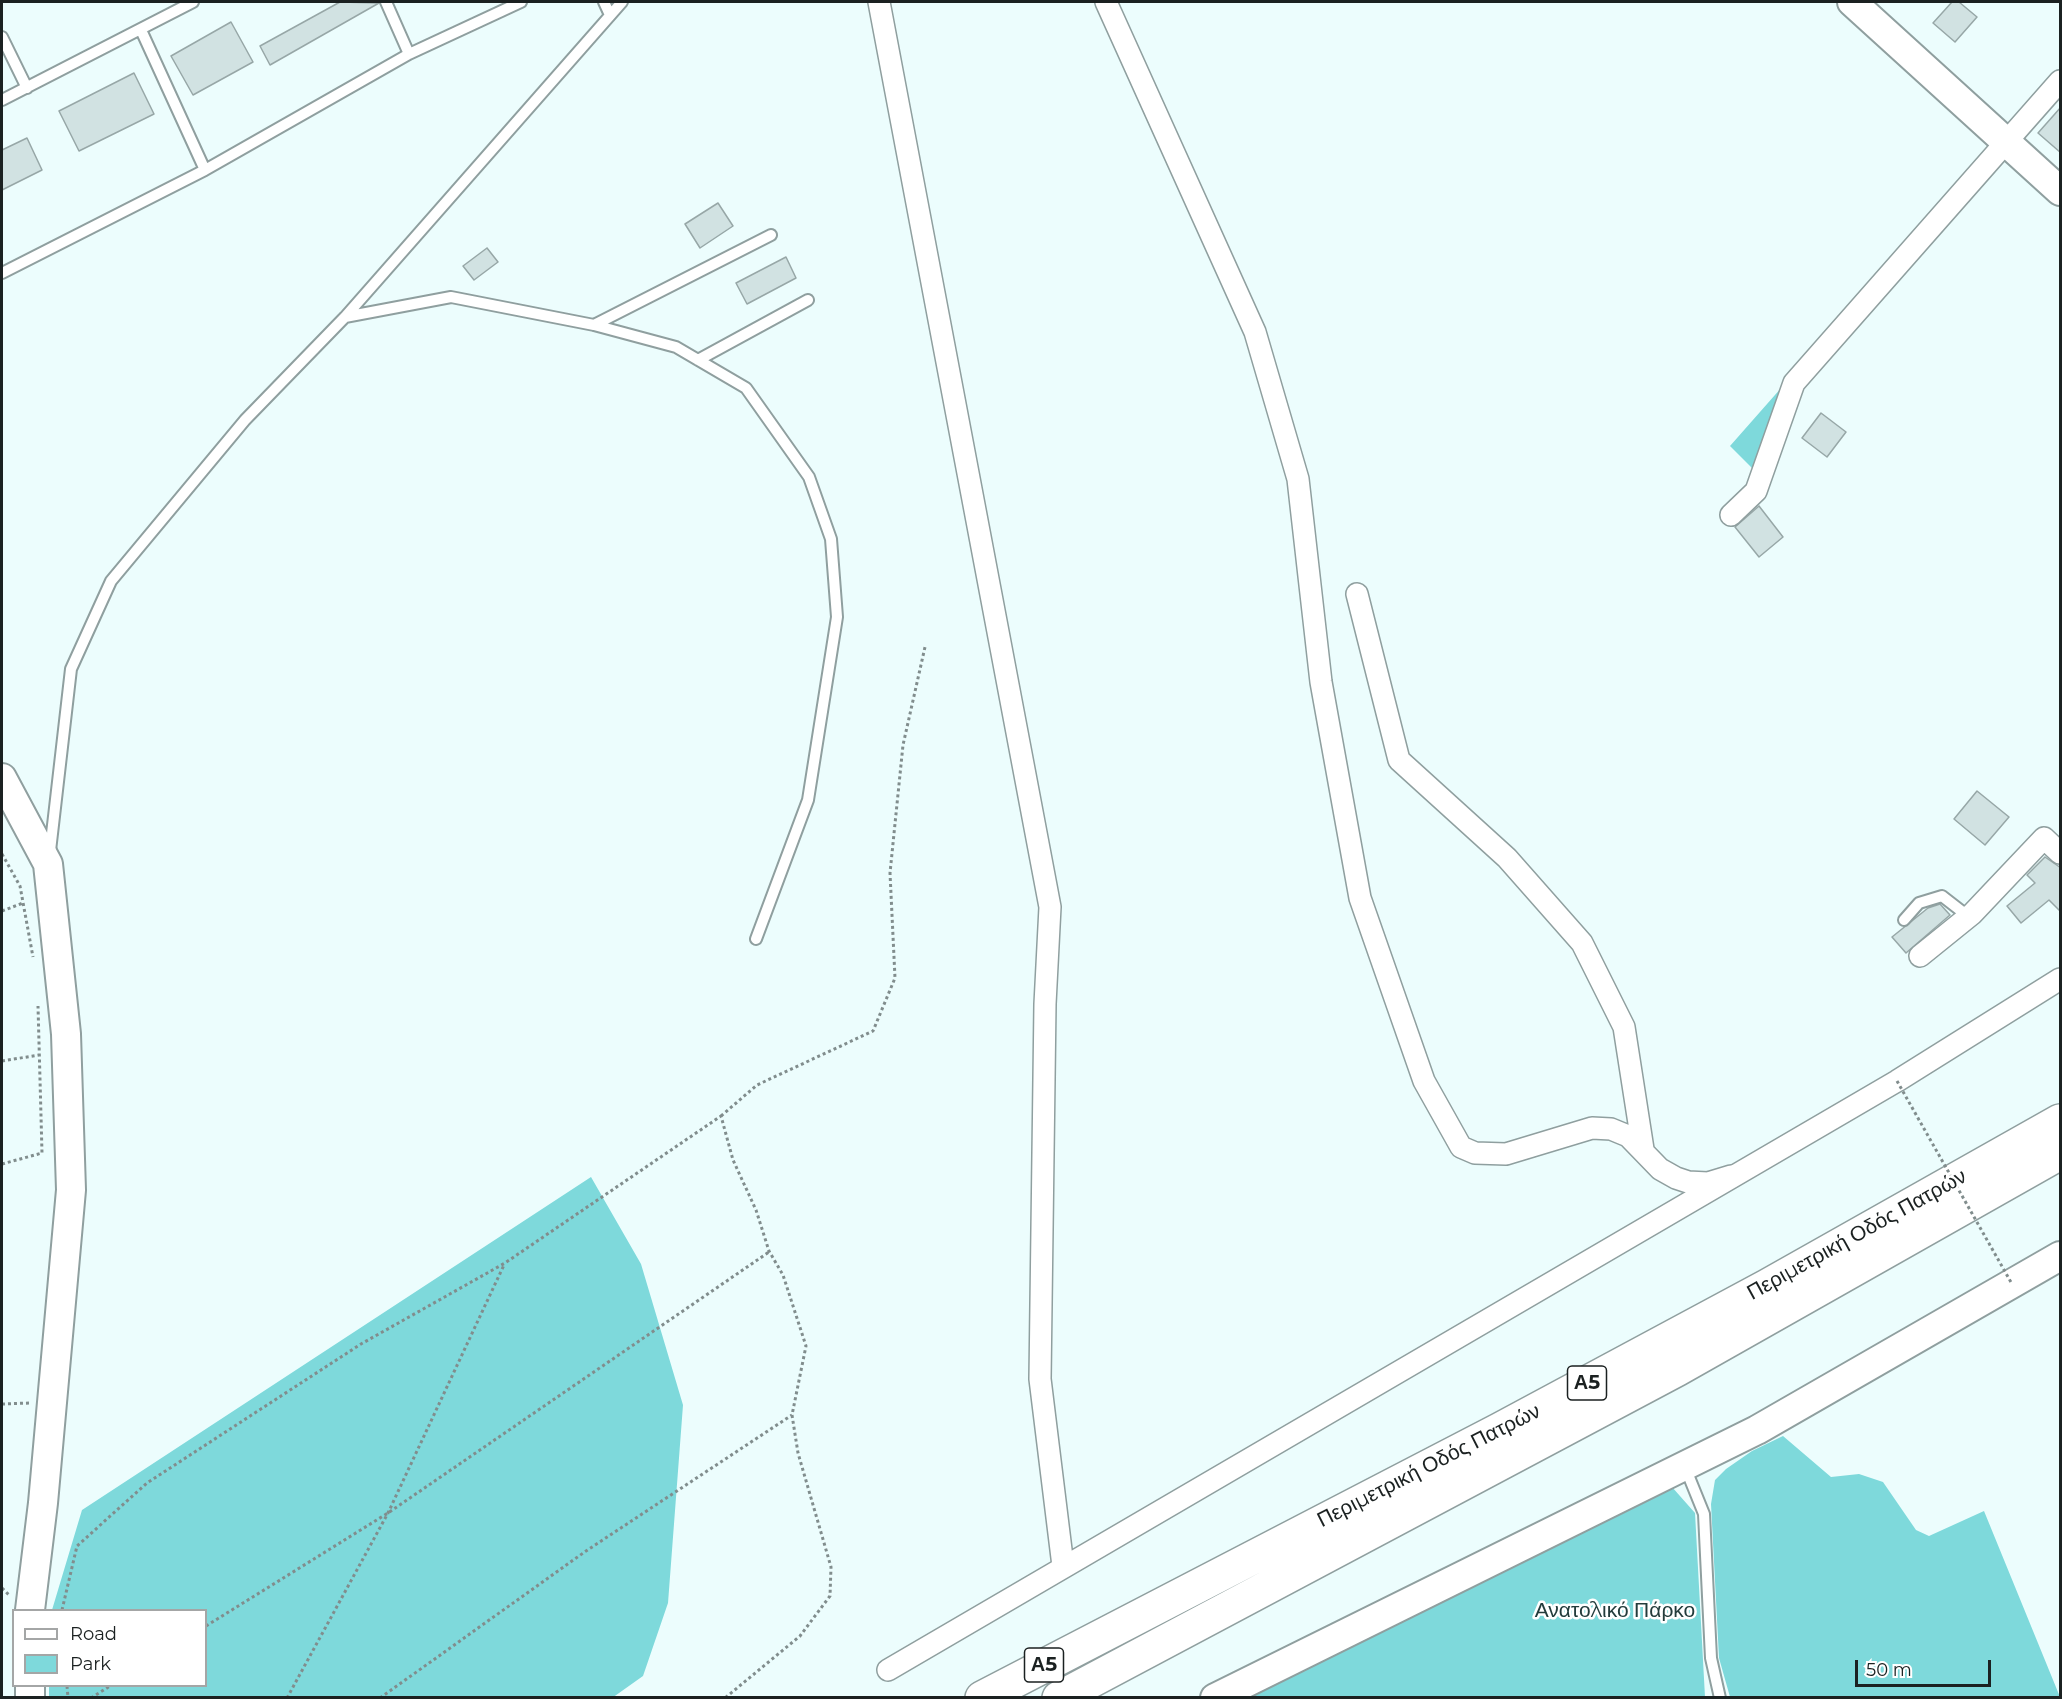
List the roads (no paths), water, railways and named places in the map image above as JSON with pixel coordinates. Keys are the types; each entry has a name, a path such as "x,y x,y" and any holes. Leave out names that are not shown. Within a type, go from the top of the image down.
{"highway":[{"name":"Περιμετρική Οδός Πατρών","path":"982,1698 1499,1430 1767,1287 2061,1121"},
{"name":"Περιμετρική Οδός Πατρών","path":"1059,1698 1678,1369 2061,1153"}],"street":[{"path":"879,2 1050,907 1045,1004 1040,1379 1063,1566"},
{"path":"1106,2 1255,332 1298,479 1321,682 1360,898 1424,1081 1461,1147 1475,1153 1506,1154 1592,1128 1620,1133 1642,1149 1660,1169 1688,1182 1708,1184 1731,1176"},
{"path":"1852,2 2061,191"},
{"path":"1731,515 1756,491 1794,383 2061,81"},
{"path":"1357,594 1399,760 1507,858 1582,943 1624,1028 1642,1149"},
{"path":"2,778 48,864 66,1034 71,1190 50,1402 43,1503 30,1609"},
{"path":"1920,956 1969,917 2044,838 2061,853"},
{"path":"888,1670 1897,1081 2061,979"},
{"path":"1215,1698 1757,1430 2061,1256"}],"lane":[{"path":"2,100 193,2"},
{"path":"386,2 410,54"},
{"path":"2,273 205,170 410,54 521,2"},
{"path":"604,2 610,15"},
{"path":"48,864 71,669 111,581 245,420 345,317 622,2"},
{"path":"141,30 205,170"},
{"path":"2,37 27,88"},
{"path":"594,325 771,235"},
{"path":"345,317 451,297 594,325 676,347 746,388 809,477 831,539 837,617 808,800 756,939"},
{"path":"698,360 808,300"},
{"path":"1904,920 1919,903 1942,896 1969,917"},
{"path":"1685,1467 1704,1514 1711,1658 1720,1698"}],"park label":[{"name":"Ανατολικό Πάρκο","path":"1615,1611"}]}
